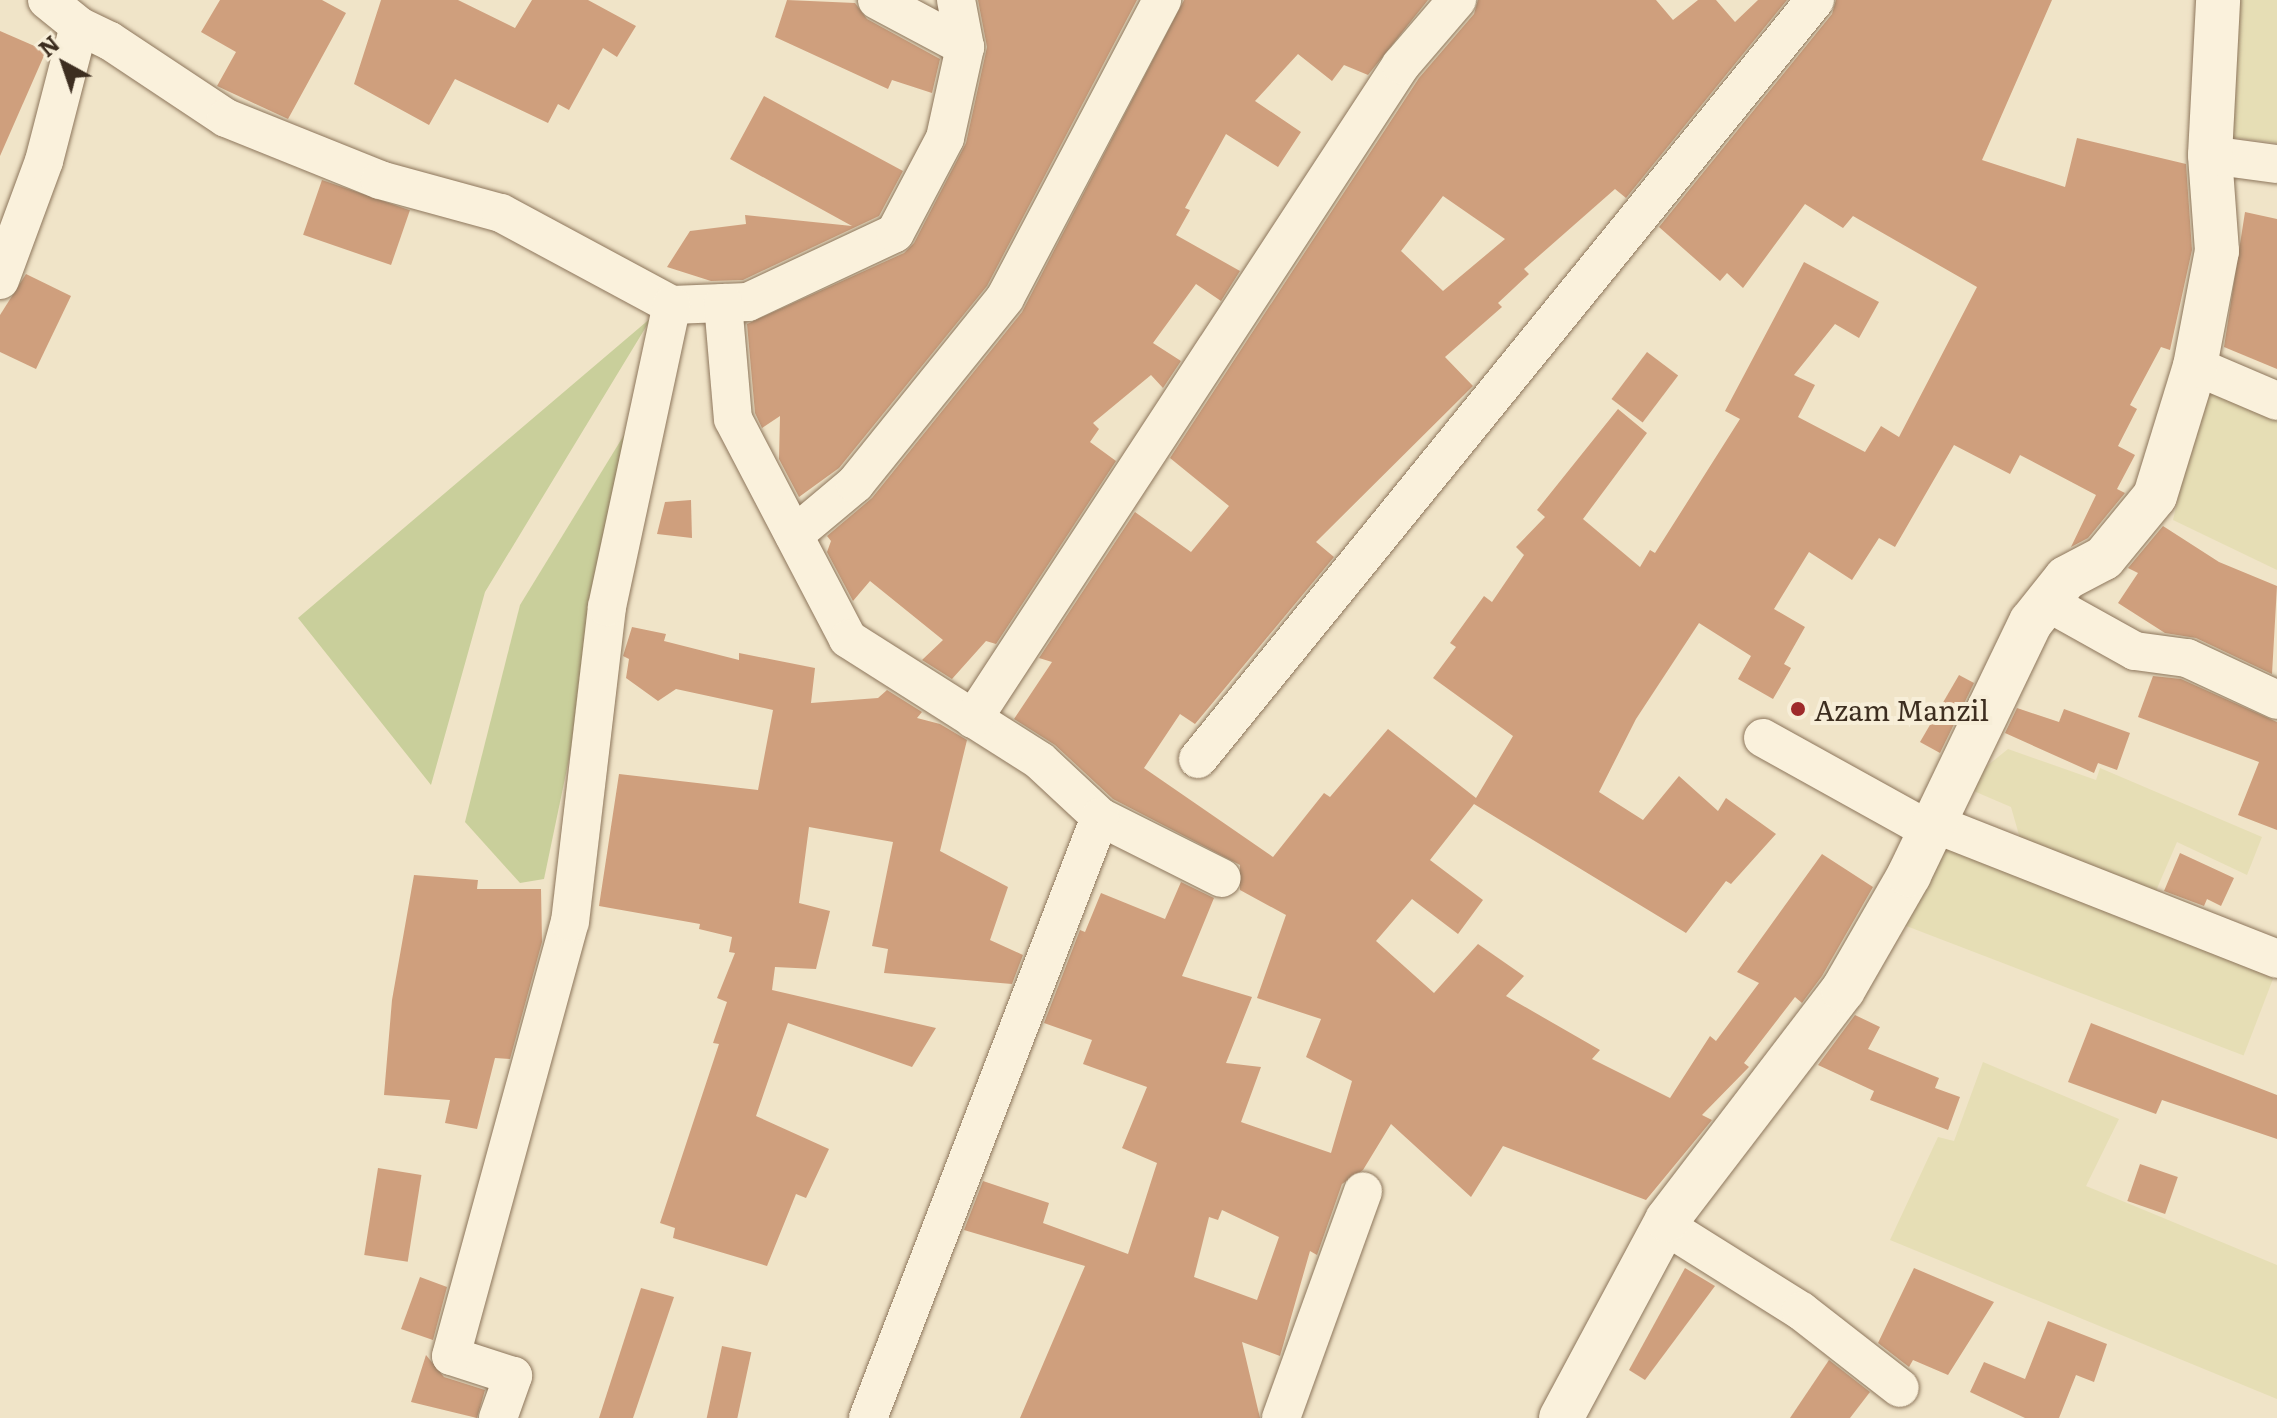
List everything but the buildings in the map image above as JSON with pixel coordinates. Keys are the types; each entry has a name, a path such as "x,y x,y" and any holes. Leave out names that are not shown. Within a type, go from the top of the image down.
{"main road":[{"path":"1561,1418 1664,1225 1735,1125 1843,990 1931,831 2045,601 2066,578 2104,558 2155,496 2195,366 2217,251 2210,155 2218,0"}],"street":[{"path":"47,0 79,26 110,41 226,118 380,180 501,213 672,305 748,302 895,233 945,138 965,47 956,0"},
{"path":"877,0 965,47"},
{"path":"794,535 855,484 1005,298 1162,0"},
{"path":"973,719 1401,65 1457,0"},
{"path":"1198,759 1815,0"},
{"path":"0,280 44,161 79,26"},
{"path":"2210,155 2277,164"},
{"path":"723,303 733,419 848,639 1040,761 1100,817 1222,878"},
{"path":"498,1418 513,1376 451,1356 570,922 607,607 672,305"},
{"path":"2195,366 2277,401"},
{"path":"2045,601 2135,651 2187,658 2277,700"},
{"path":"1763,738 1931,831 1945,828 2277,959"},
{"path":"868,1418 1100,817"},
{"path":"1281,1418 1363,1191"},
{"path":"1664,1225 1801,1311 1900,1388"}],"shaded area":[{"path":"2237,0 2277,0 2277,143 2228,137"},
{"path":"2205,386 2277,416 2277,570 2173,520"},
{"path":"2008,749 2096,780 2100,768 2262,837 2247,875 2177,842 2152,900 2023,849 2011,807 1962,786"},
{"path":"1939,839 2277,969 2244,1056 1906,926"},
{"path":"1983,1062 2119,1119 2086,1186 2277,1265 2277,1399 1890,1240 1938,1137 1954,1141"}],"green space":[{"path":"652,317 485,592 431,785 298,618"},
{"path":"643,404 544,879 520,883 465,822 520,605"}],"place":[{"name":"Azam Manzil","path":"1798,709"}]}
